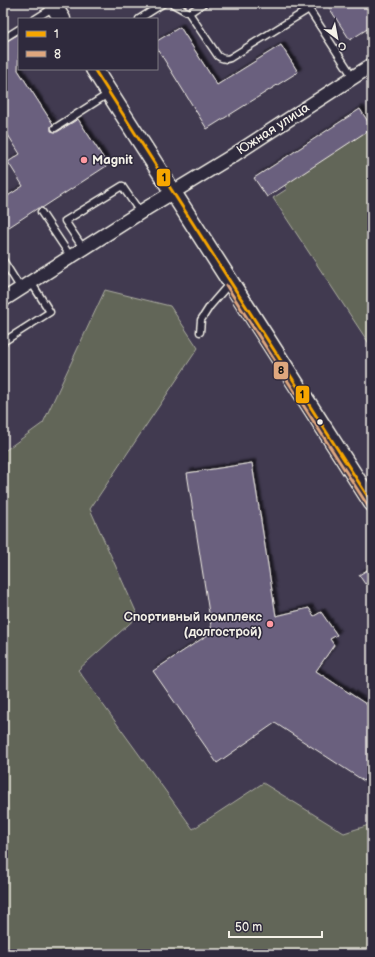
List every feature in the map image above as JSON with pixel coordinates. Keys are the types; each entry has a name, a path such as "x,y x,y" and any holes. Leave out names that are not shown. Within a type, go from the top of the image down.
{"street":[{"name":"Южная улица","path":"3,300 140,212 235,154 372,65"},
{"path":"95,70 372,503"}],"lane":[{"path":"141,18 164,3"},
{"path":"171,3 188,12 218,56 221,59 226,60 309,9"},
{"path":"188,12 204,3"},
{"path":"305,3 353,77"},
{"path":"37,18 56,10"},
{"path":"3,39 18,30"},
{"path":"55,128 109,93"},
{"path":"83,248 65,221 122,186 140,212"},
{"path":"41,212 71,257"},
{"path":"3,260 50,312 3,342"},
{"path":"200,332 201,320 210,306 230,282"}],"green space":[{"path":"370,119 372,121 372,348 273,198 287,189 280,178"},
{"path":"105,290 170,306 198,348 90,509 138,616 78,670 193,829 263,783 344,833 372,824 372,954 3,954 3,452 43,423"}],"building":[{"path":"326,3 369,3 372,7 372,26 350,40"},
{"path":"180,27 217,85 281,45 298,72 207,129 158,50 158,40"},
{"path":"18,35 18,70 53,124 51,126 51,131 57,132 78,119 108,165 42,208 38,208 3,231 3,199 23,186 8,162 20,154 3,127 3,43"},
{"path":"360,109 372,128 267,197 254,178"},
{"name":"Спортивный комплекс (долгострой)","path":"252,463 276,616 309,608 314,616 321,612 337,635 330,639 334,645 316,671 372,708 372,768 364,781 275,723 217,763 153,671 212,632 187,473"},
{"path":"372,567 372,580 365,584 359,575"}],"transit line":[{"name":"1","path":"95,70 372,503"},
{"name":"8","path":"226,285 368,506"}],"place":[{"name":"Magnit","path":"84,160"},
{"name":"Спортивный комплекс (долгострой)","path":"270,624"}]}
